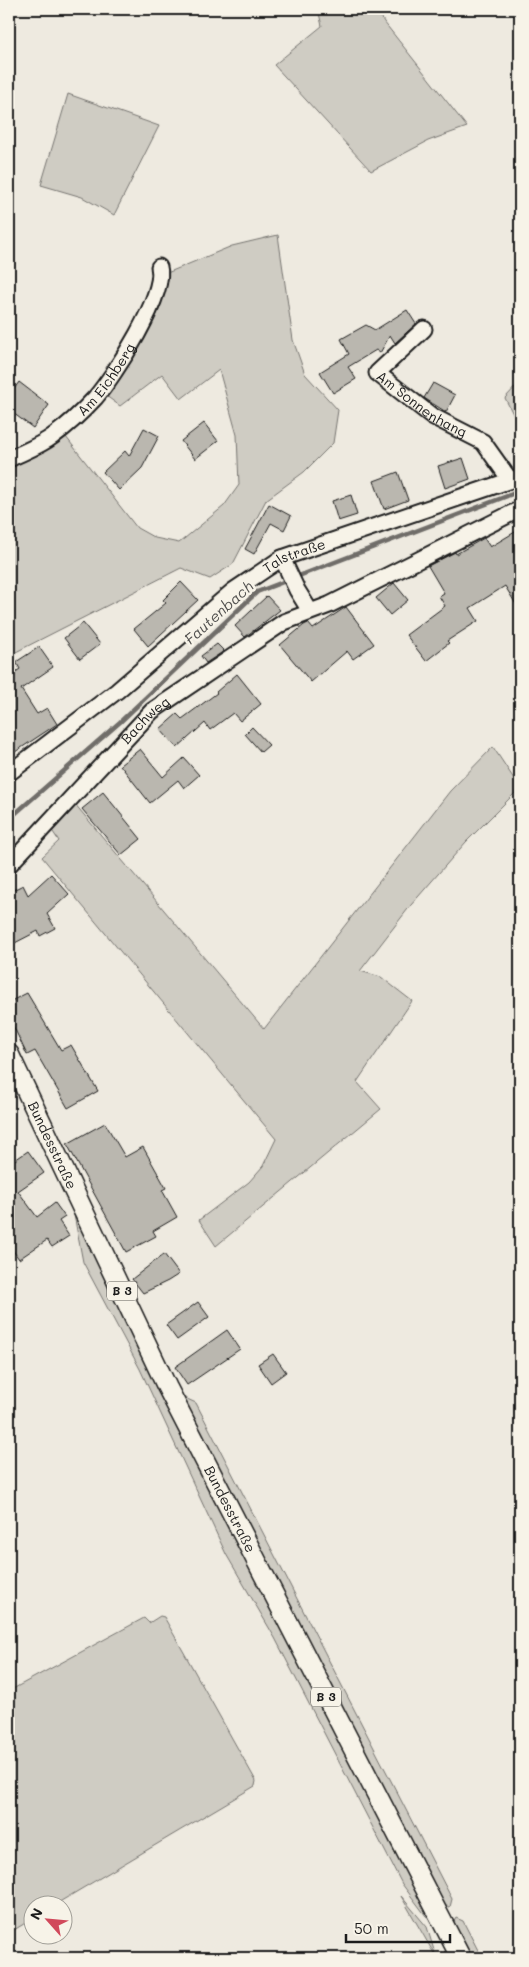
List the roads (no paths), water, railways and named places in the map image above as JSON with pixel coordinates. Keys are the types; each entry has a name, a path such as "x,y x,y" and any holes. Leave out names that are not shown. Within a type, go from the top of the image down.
{"main road":[{"name":"Bundesstraße","path":"9,1054 167,1387 461,1958"}],"street":[{"name":"Am Eichberg","path":"9,459 52,437 95,398 140,328 160,287 162,274 160,267"},
{"name":"Am Sonnenhang","path":"424,329 377,373 432,416 483,442 515,478"},
{"name":"Talstraße","path":"9,772 117,690 232,591 282,558 515,478"},
{"name":"Bachweg","path":"9,865 152,711 284,622 328,605 520,509"},
{"path":"282,558 296,590 310,611"}],"waterway":[{"name":"Fautenbach","path":"9,819 120,722 257,592 520,491"}]}
